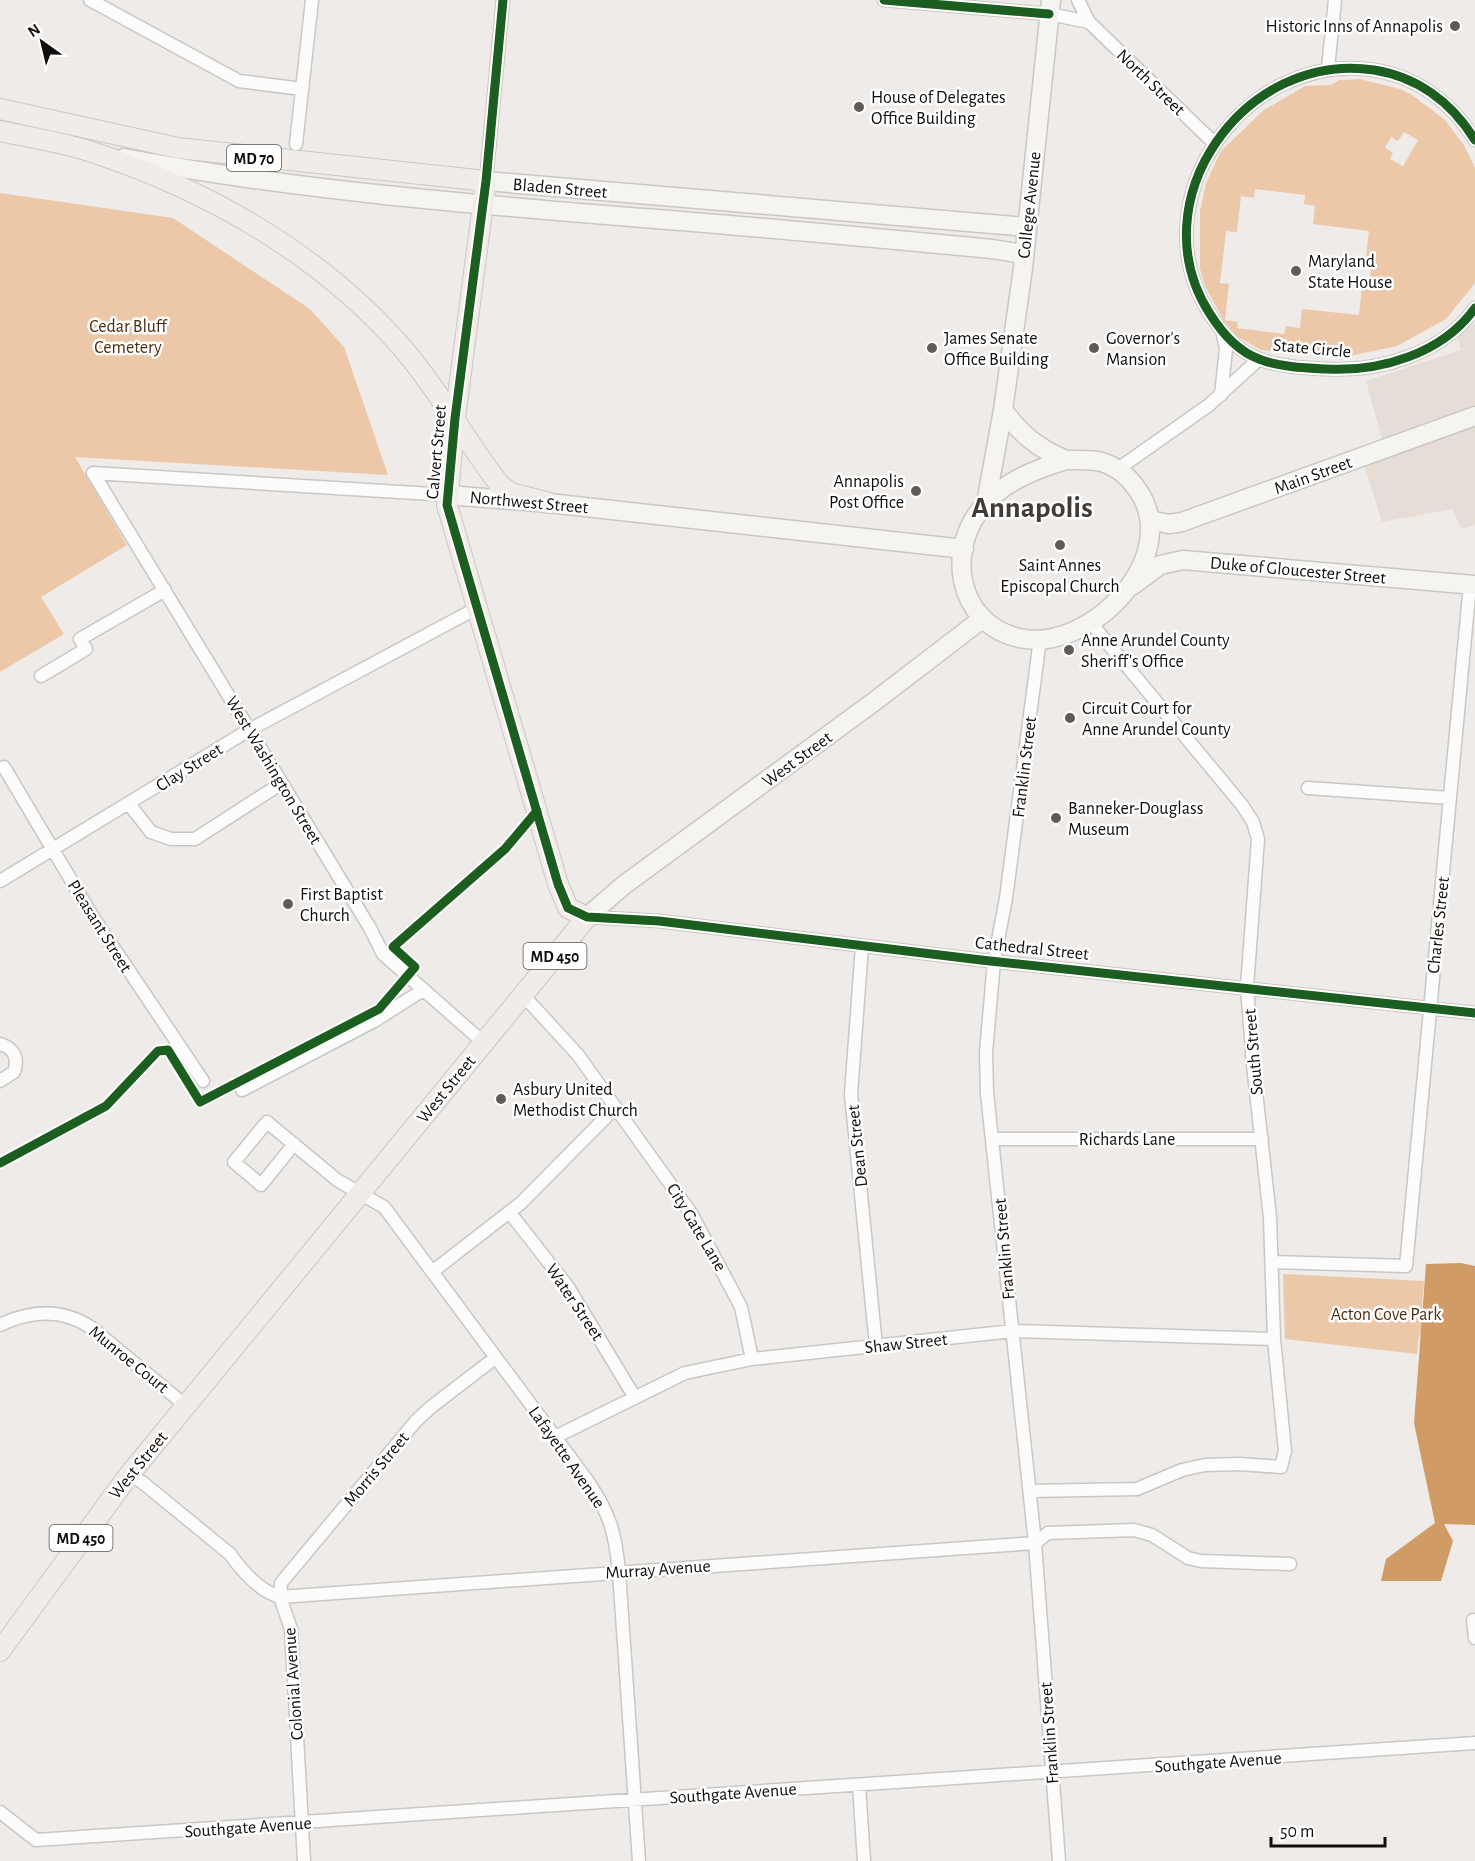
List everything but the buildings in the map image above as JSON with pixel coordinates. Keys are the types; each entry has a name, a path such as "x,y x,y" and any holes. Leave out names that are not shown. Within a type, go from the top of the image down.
{"main road":[{"name":"College Avenue","path":"986,503 1003,410 1024,254 1050,7"},
{"name":"Bladen Street","path":"0,109 177,148 486,181 1027,227"},
{"name":"MD 70","path":"0,131 87,151"},
{"name":"Bladen Street","path":"87,151 216,175 483,205 790,230 1024,254"},
{"path":"87,151 151,173 218,205 288,247 338,286 389,334 423,373 500,485 511,493 549,503"},
{"name":"Calvert Street","path":"486,181 455,418 447,505 561,892 568,908 587,917"},
{"path":"1003,410 1021,434 1034,444 1066,460 1100,462 1118,469 1141,495 1150,520 1143,562 1130,588 1091,623 1069,633 1041,639 1009,635 982,619 974,610 965,590 961,572 964,549 972,524 986,503 1023,476 1066,460"},
{"name":"Main Street","path":"1150,520 1169,524 1182,522 1475,416"},
{"name":"Northwest Street","path":"448,495 549,503 964,549"},
{"name":"Duke of Gloucester Street","path":"1130,588 1160,565 1183,560 1473,585"},
{"name":"West Street","path":"0,1651 129,1475 587,917 624,885 875,701 982,619"}],"street":[{"path":"90,0 239,81 302,88"},
{"path":"296,144 312,0"},
{"name":"Calvert Street","path":"486,181 503,0"},
{"path":"884,0 1050,7 1089,22"},
{"name":"North Street","path":"1078,0 1089,22 1214,143"},
{"path":"1328,68 1335,0"},
{"name":"State Circle","path":"1475,140 1448,104 1411,81 1374,70 1328,68 1273,89 1246,108 1214,143 1198,174 1190,200 1185,235 1191,278 1201,300 1223,335 1258,359 1327,369 1379,366 1427,348 1446,337 1475,308"},
{"path":"1221,395 1226,349 1223,335"},
{"path":"1118,469 1221,395 1258,359"},
{"name":"Northwest Street","path":"93,473 448,495"},
{"name":"West Washington Street","path":"93,473 383,954 484,1043"},
{"name":"Charles Street","path":"1272,1262 1406,1266 1450,798 1473,585"},
{"path":"41,676 86,649 80,639 165,590"},
{"name":"Clay Street","path":"0,881 249,730 477,608"},
{"name":"South Street","path":"1030,1491 1137,1489 1182,1470 1205,1465 1239,1464 1281,1467 1285,1451 1274,1339 1270,1216 1247,987 1258,839 1253,822 1242,805 1091,623"},
{"name":"Franklin Street","path":"1041,639 1006,898 994,961 986,1053 987,1093 1035,1543 1059,1861"},
{"name":"Pleasant Street","path":"4,767 93,917 202,1081"},
{"path":"129,804 151,832 171,839 195,839 282,783"},
{"path":"1308,788 1450,798"},
{"name":"Cathedral Street","path":"587,917 659,921 994,961 1475,1013"},
{"name":"Dean Street","path":"862,946 851,1094 876,1346"},
{"path":"242,1090 376,1020 423,990"},
{"name":"City Gate Lane","path":"523,995 578,1055 681,1197 741,1308 752,1359"},
{"path":"0,1044 11,1049 16,1060 14,1072 0,1081"},
{"path":"432,1272 510,1213 615,1108"},
{"name":"Lafayette Avenue","path":"294,1144 261,1185 234,1162 267,1122 294,1144 337,1180 384,1207 593,1489 608,1515 616,1535 639,1861"},
{"name":"Richards Lane","path":"993,1139 1262,1139"},
{"name":"Water Street","path":"510,1213 568,1287 633,1396"},
{"name":"Munroe Court","path":"0,1325 35,1313 58,1314 77,1319 92,1328 186,1406"},
{"name":"Shaw Street","path":"555,1437 633,1396 686,1372 752,1359 1013,1331 1274,1339"},
{"name":"Morris Street","path":"280,1597 283,1580 416,1421 430,1407 495,1358"},
{"path":"129,1475 142,1482 230,1554 235,1563 263,1590 280,1597"},
{"name":"Murray Avenue","path":"280,1597 1035,1543 1048,1533 1134,1530 1152,1535 1188,1558 1201,1561 1290,1564"},
{"name":"Colonial Avenue","path":"280,1597 291,1629 304,1861"},
{"path":"1473,1620 1475,1638"},
{"name":"Southgate Avenue","path":"0,1812 36,1840 1052,1774 1475,1743"},
{"path":"859,1785 864,1861"}],"shaded area":[{"path":"1475,324 1475,525 1461,529 1453,509 1382,522 1364,465 1387,457 1366,381 1461,350 1456,332"},
{"path":"1461,1263 1475,1266 1475,1525 1444,1524 1453,1541 1441,1581 1381,1581 1386,1559 1435,1523 1414,1423 1426,1264"}],"green space":[{"path":"1360,79 1400,89 1412,95 1445,120 1464,145 1475,168 1475,283 1446,319 1397,346 1349,356 1261,350 1238,337 1224,321 1205,286 1200,269 1200,211 1206,183 1221,151 1264,110 1305,86 1331,85 1339,80","holes":["1404,132 1418,140 1403,166 1390,159 1393,153 1385,148 1391,137 1398,141","1255,189 1305,195 1304,204 1315,206 1313,224 1369,231 1366,258 1372,259 1369,286 1362,285 1359,315 1302,309 1300,328 1286,326 1284,334 1237,328 1238,322 1225,320 1229,284 1220,283 1226,231 1237,232 1241,196 1254,198"]},
{"name":"Cedar Bluff Cemetery","path":"0,193 173,218 310,309 344,347 388,475 75,457 127,545 41,597 64,634 0,672"},
{"name":"Acton Cove Park","path":"1283,1274 1424,1281 1421,1320 1428,1321 1428,1336 1419,1335 1417,1354 1285,1339"}],"cycle path":[{"path":"503,0 486,181 455,418 447,505 558,884 568,908 587,917 659,921 981,960 1475,1013"},
{"path":"884,0 1049,14"},
{"path":"1475,140 1445,103 1419,85 1374,70 1327,70 1284,84 1246,109 1216,142 1196,182 1187,225 1191,270 1210,314 1237,346 1251,356 1267,362 1292,367 1326,369 1347,369 1388,363 1428,348 1461,324 1475,308"},
{"path":"0,1163 106,1106 158,1051 168,1050 200,1102 379,1009 415,967 393,947 505,849 537,811"}],"place":[{"name":"Historic Inns of Annapolis","path":"1455,26"},
{"name":"House of Delegates Office Building","path":"859,107"},
{"name":"Maryland State House","path":"1296,271"},
{"name":"James Senate Office Building","path":"932,348"},
{"name":"Governor's Mansion","path":"1094,348"},
{"name":"Annapolis Post Office","path":"916,491"},
{"name":"Saint Annes Episcopal Church","path":"1060,545"},
{"name":"Anne Arundel County Sheriff's Office","path":"1069,650"},
{"name":"Circuit Court for Anne Arundel County","path":"1070,718"},
{"name":"Banneker-Douglass Museum","path":"1056,818"},
{"name":"First Baptist Church","path":"288,904"},
{"name":"Asbury United Methodist Church","path":"501,1099"}],"district":[{"name":"Annapolis","path":"1032,507"}]}
